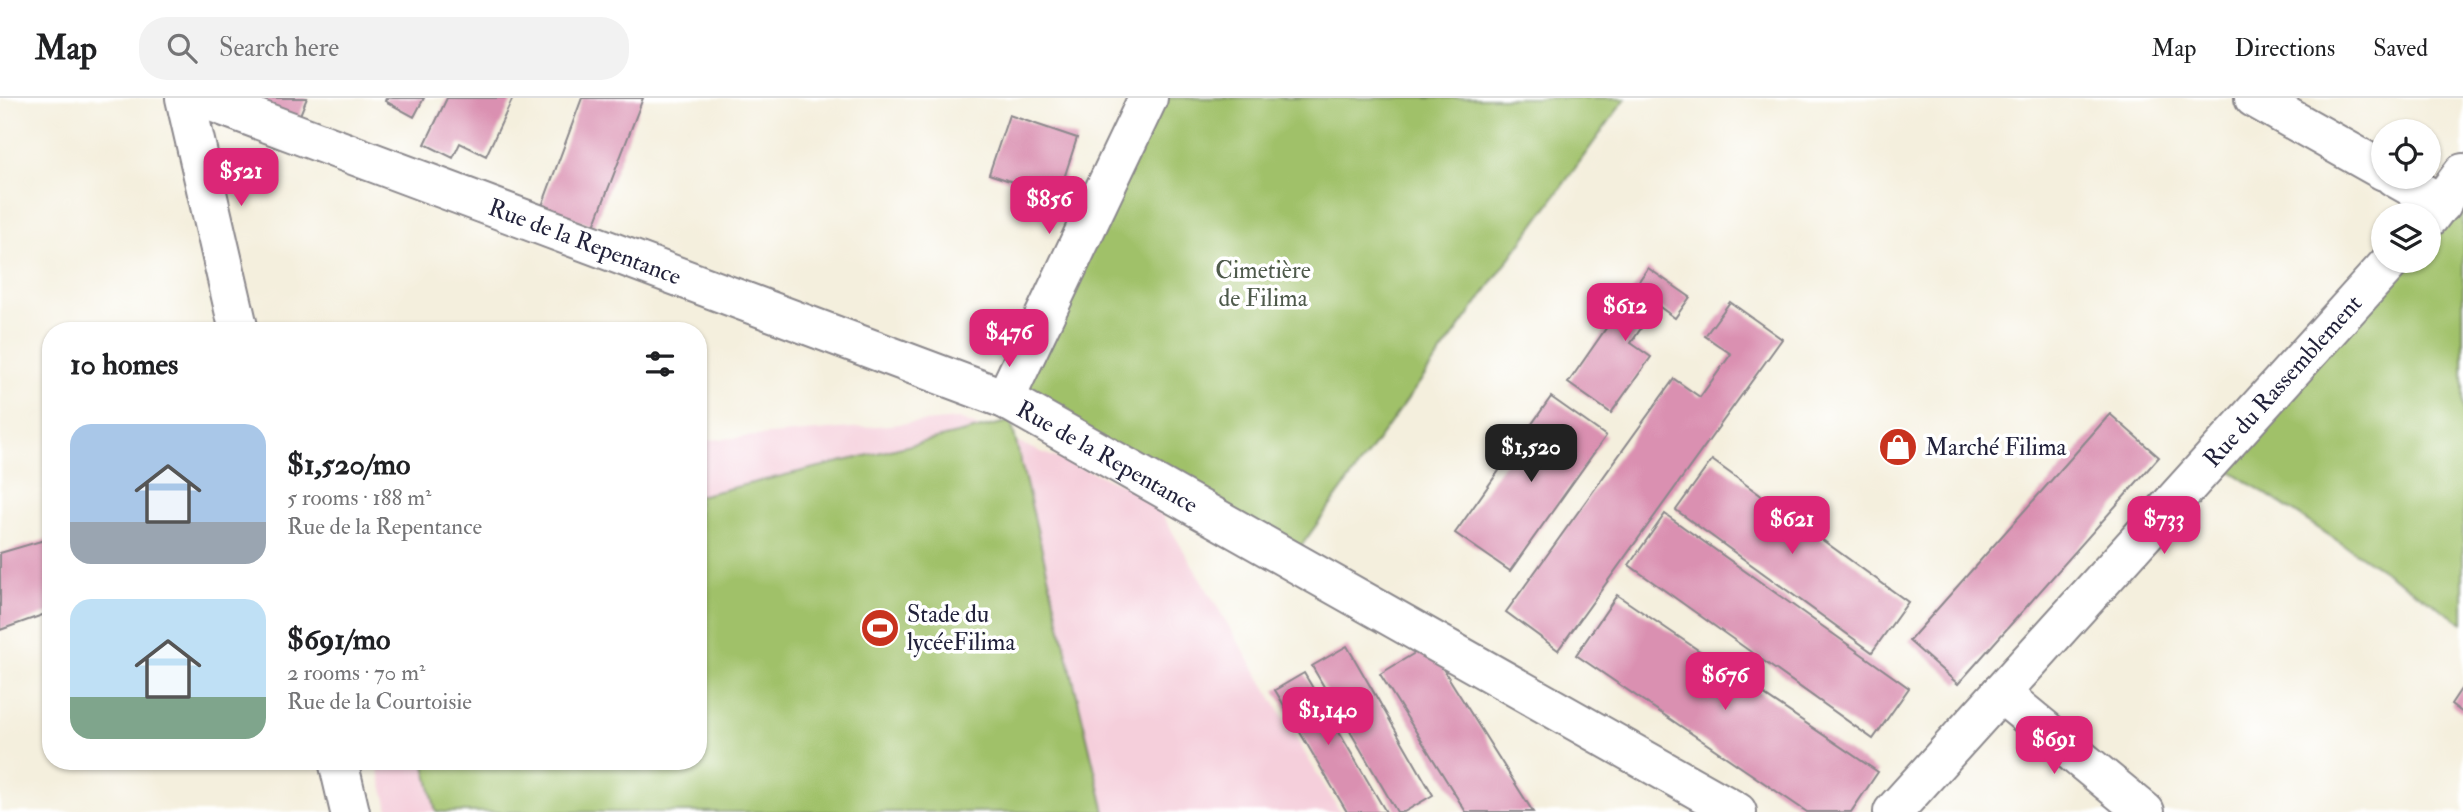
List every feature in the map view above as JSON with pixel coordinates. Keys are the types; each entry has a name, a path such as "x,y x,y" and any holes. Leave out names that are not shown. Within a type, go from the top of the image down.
{"street":[{"path":"185,98 237,322"},
{"name":"Rue de la Repentance","path":"201,98 1005,399 1737,812"},
{"path":"1005,399 1147,98"},
{"path":"2254,98 2371,164"},
{"path":"2441,203 2463,173"},
{"path":"2408,189 2425,203"},
{"name":"Rue du Rassemblement","path":"1893,812 2379,273"},
{"path":"2000,693 2145,812"},
{"path":"340,770 350,812"}],"shaded area":[{"name":"Stade du lycéeFilima","path":"959,419 1151,496 1340,812 389,812 378,770 707,770 707,440"}],"green space":[{"name":"Cimetière de Filima","path":"1148,98 1626,98 1291,560 1005,399"},
{"path":"2463,184 2463,623 2228,469 2389,273 2441,273 2441,211"},
{"name":"Stade du lycéeFilima","path":"1011,421 1105,812 436,812 426,770 707,770 707,494"}],"building":[{"path":"237,98 307,98 295,127"},
{"path":"386,98 424,98 414,117 385,101"},
{"path":"447,98 513,98 486,156 460,143 453,158 425,144"},
{"path":"582,98 643,98 594,226 542,206"},
{"path":"1009,115 1077,138 1058,197 989,174"},
{"path":"1648,268 1690,297 1675,318 1657,305 1631,343 1651,357 1611,413 1568,383"},
{"path":"1730,302 1782,339 1558,650 1506,612 1674,379 1700,397 1731,354 1705,336"},
{"path":"1551,397 1606,436 1510,571 1455,533"},
{"path":"2110,414 2159,457 1958,684 1909,641"},
{"path":"1712,460 1908,602 1872,652 1676,510"},
{"path":"1665,514 1909,688 1873,739 1629,565"},
{"path":"42,541 42,615 0,630 0,553"},
{"path":"1617,595 1878,772 1851,812 1807,812 1576,655"},
{"path":"1428,645 1533,812 1466,812 1380,674"},
{"path":"1347,646 1433,795 1404,812 1397,812 1312,666"},
{"path":"1304,673 1386,812 1347,812 1275,690"},
{"path":"2463,686 2463,713 2451,704"}],"place":[{"name":"Marché Filima","path":"1898,447"},
{"name":"Stade du lycéeFilima","path":"880,628"}]}
